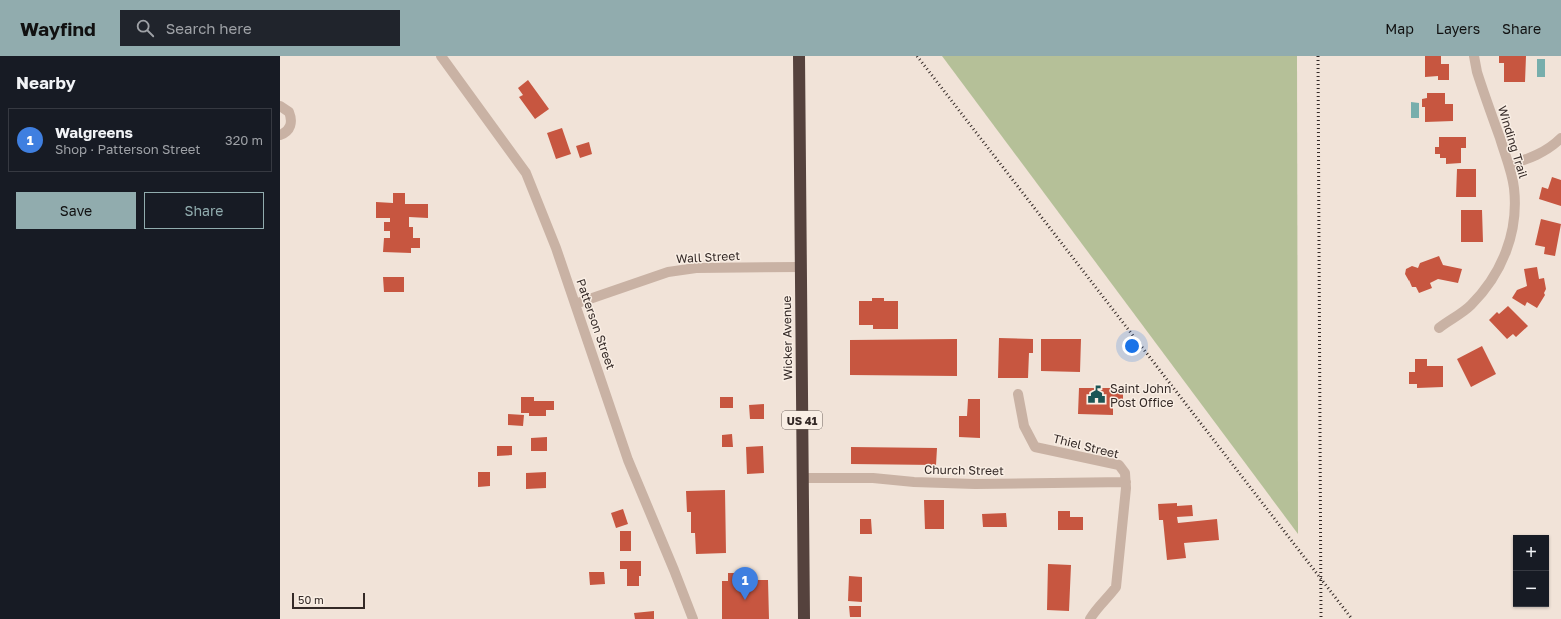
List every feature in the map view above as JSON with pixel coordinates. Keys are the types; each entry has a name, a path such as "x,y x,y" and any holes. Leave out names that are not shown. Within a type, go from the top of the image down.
{"highway":[{"name":"Wicker Avenue","path":"799,56 804,619"}],"street":[{"name":"Patterson Street","path":"441,56 526,173 556,248 628,460 693,619"},
{"name":"Winding Trail","path":"1438,328 1470,306 1486,288 1500,266 1510,241 1515,211 1514,188 1509,165 1477,72 1474,56"},
{"path":"280,106 289,112 291,122 287,131 280,135"},
{"path":"1509,165 1530,158 1548,148 1561,138"},
{"name":"Wall Street","path":"575,304 668,272 696,268 800,267"},
{"name":"Thiel Street","path":"1018,394 1024,426 1035,447 1119,465 1125,473 1126,482 1116,587 1098,606 1090,619"},
{"name":"Church Street","path":"802,478 873,478 914,482 975,484 1126,482"}],"green space":[{"path":"942,56 1297,56 1298,534"}],"water":[{"path":"1537,59 1545,59 1545,77 1537,77"},
{"path":"1411,102 1419,103 1419,118 1411,118"}],"building":[{"path":"1425,56 1441,56 1441,64 1449,64 1449,80 1438,80 1438,76 1425,77"},
{"path":"1499,56 1526,56 1525,82 1504,82 1504,63 1499,63"},
{"path":"528,80 549,109 535,119 519,97 523,95 518,88"},
{"path":"1427,93 1445,93 1445,104 1453,104 1453,121 1425,122 1425,107 1422,107 1422,99 1427,98"},
{"path":"562,128 571,154 556,159 547,133"},
{"path":"1439,137 1466,137 1466,148 1461,148 1461,163 1446,164 1446,158 1440,158 1440,154 1435,154 1435,147 1439,147"},
{"path":"589,142 592,154 580,158 576,146"},
{"path":"1457,169 1476,169 1476,197 1456,197"},
{"path":"1552,177 1561,180 1561,206 1539,199 1542,187 1548,189"},
{"path":"393,193 405,193 405,204 428,204 428,218 409,217 409,227 413,227 413,238 420,238 420,248 411,248 411,253 383,252 384,238 390,238 390,231 384,231 384,222 390,222 390,218 376,218 376,202 393,203"},
{"path":"1461,210 1482,210 1483,242 1461,242"},
{"path":"1541,219 1561,224 1555,256 1544,254 1545,247 1535,245"},
{"path":"1439,256 1443,265 1462,269 1458,283 1438,279 1430,283 1432,288 1419,293 1416,287 1412,287 1405,274 1406,269 1412,266 1418,268 1420,263"},
{"path":"1537,267 1539,279 1544,278 1546,289 1544,293 1545,295 1537,308 1527,302 1525,306 1512,298 1517,290 1527,286 1524,269"},
{"path":"383,277 404,277 404,292 384,292"},
{"path":"872,298 884,298 884,301 898,301 898,329 873,329 873,325 859,325 859,301 872,301"},
{"path":"1508,306 1528,326 1516,337 1513,334 1507,339 1489,320 1497,312 1499,314"},
{"path":"999,338 1033,339 1033,353 1029,353 1028,378 998,378"},
{"path":"957,339 957,376 850,375 850,340"},
{"path":"1041,339 1081,339 1080,372 1041,371"},
{"path":"1482,346 1496,374 1471,387 1457,359"},
{"path":"1415,359 1427,359 1427,366 1443,366 1443,387 1417,388 1417,384 1409,384 1409,372 1415,372"},
{"path":"1079,388 1123,388 1123,402 1113,402 1113,415 1078,414"},
{"path":"521,397 534,397 534,401 554,401 554,410 546,410 546,416 529,416 529,413 521,413"},
{"path":"720,397 733,397 733,408 720,408"},
{"path":"968,399 980,399 980,438 959,437 959,416 967,416"},
{"path":"764,404 764,419 750,419 749,405"},
{"path":"508,414 524,415 523,426 508,425"},
{"path":"732,434 733,447 722,447 722,435"},
{"path":"547,437 547,451 531,451 531,438"},
{"path":"497,446 512,446 512,455 497,456"},
{"path":"763,446 764,473 747,474 746,447"},
{"path":"851,447 937,448 936,465 851,464"},
{"path":"478,472 490,472 490,486 478,487"},
{"path":"546,472 546,488 526,489 526,473"},
{"path":"725,490 726,553 696,554 695,533 691,533 691,512 687,512 686,491"},
{"path":"924,500 944,500 944,529 925,529"},
{"path":"1177,503 1177,506 1192,505 1193,516 1177,517 1178,523 1217,519 1219,540 1184,543 1186,558 1167,560 1163,520 1159,520 1158,504"},
{"path":"623,509 628,524 616,528 611,513"},
{"path":"1058,511 1070,511 1070,517 1083,517 1083,530 1058,530"},
{"path":"1006,513 1007,527 983,527 982,514"},
{"path":"860,519 871,519 872,534 860,534"},
{"path":"620,531 631,531 631,551 620,551"},
{"path":"620,561 641,561 639,586 627,586 627,569 620,569"},
{"path":"1048,564 1071,565 1069,611 1047,610"},
{"path":"589,572 604,572 605,584 590,585"},
{"path":"728,573 740,573 740,580 768,580 769,619 722,619 722,581 728,581"},
{"path":"849,576 862,577 862,602 848,601"},
{"path":"849,606 861,606 861,617 850,617"},
{"path":"654,611 654,619 635,619 634,613"}],"railway":[{"path":"917,56 1352,619"},
{"path":"1318,56 1321,619"}],"place":[{"name":"Saint John Post Office","path":"1097,395"},
{"name":"Walgreens","path":"745,600"}]}
